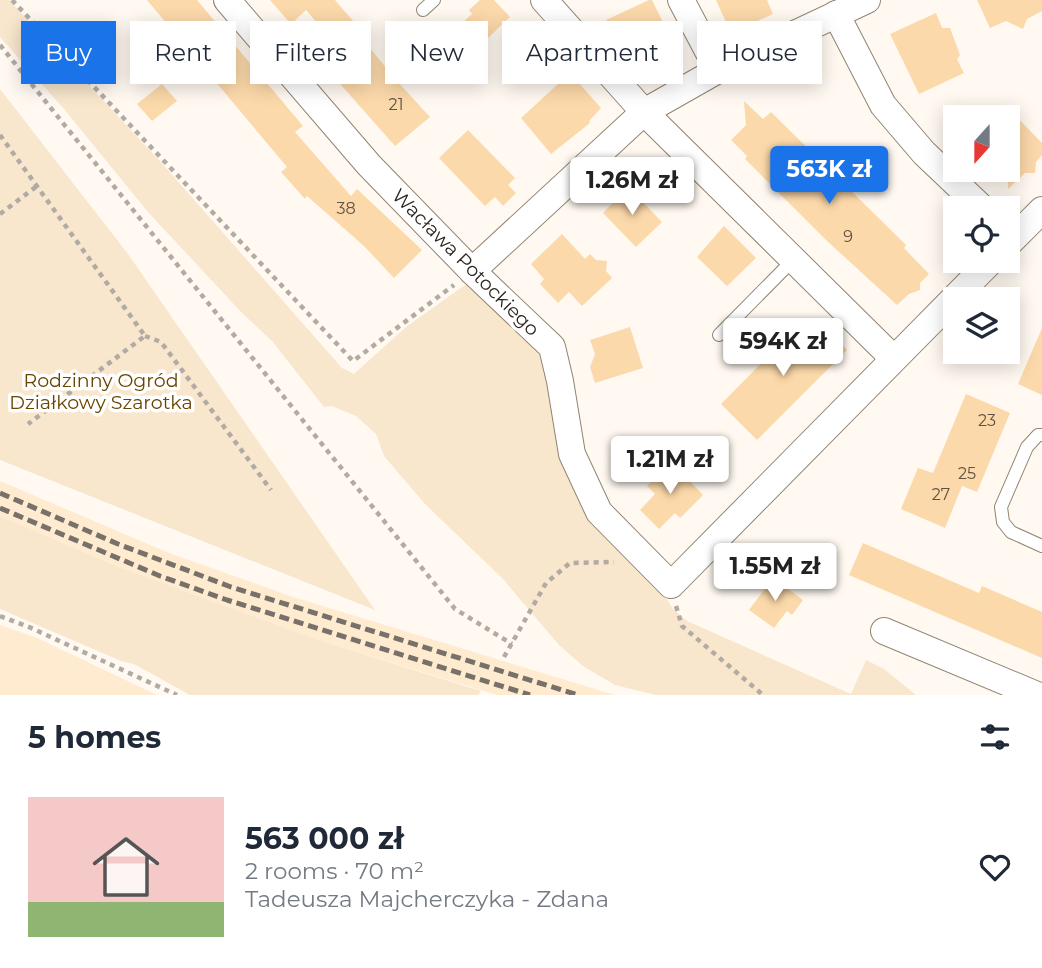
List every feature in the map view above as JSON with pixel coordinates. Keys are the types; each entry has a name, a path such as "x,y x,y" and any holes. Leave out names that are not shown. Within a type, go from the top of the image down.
{"street":[{"name":"Wacława Potockiego","path":"227,0 369,165 472,271 552,347 572,454 599,512 671,584"},
{"path":"544,0 644,111 893,358"},
{"path":"681,0 697,30"},
{"path":"807,21 825,11 867,0"},
{"path":"825,11 883,105 924,153 969,196"},
{"path":"472,271 644,111 697,82"},
{"path":"1020,229 1042,210"},
{"path":"671,584 979,273"},
{"path":"884,631 1037,695"}],"lane":[{"path":"423,10 434,0"},
{"path":"719,335 794,259"},
{"path":"1042,435 1038,435 1027,447 1000,507 1003,522 1011,532 1042,546"}],"path":[{"path":"12,0 353,361 472,271"},
{"path":"0,45 455,609 512,644"},
{"path":"0,135 145,336 161,341 271,491"},
{"path":"0,214 37,186"},
{"path":"28,424 145,336"},
{"path":"504,657 546,583 570,563 647,561"},
{"path":"671,584 682,626 764,695"},
{"path":"0,616 177,695"}],"shaded area":[{"path":"0,481 169,553 293,597 615,695 497,695 318,640 116,566 0,516"},
{"path":"0,625 35,637 157,695 0,695"}],"green space":[{"path":"0,0 9,0 29,21 21,21 21,61 0,37"},
{"path":"42,84 88,84 159,160 342,368 354,374 406,327 472,280 540,356 546,369 558,426 673,609 687,621 851,694 866,660 884,669 916,695 656,695 615,685 583,666 559,645 503,579 425,504 384,456 376,434 356,416 332,406 324,407 272,341 242,313 148,212"},
{"name":"Rodzinny Ogród Działkowy Szarotka","path":"0,89 128,254 375,610 0,460"},
{"path":"0,516 116,566 318,640 481,691 478,695 190,695 134,664 121,661 0,609"}],"building":[{"path":"147,0 197,0 215,21 165,21"},
{"path":"270,0 335,0 353,21 315,21 306,10 294,21 288,21"},
{"path":"480,0 494,0 510,17 502,21 502,25 488,38 488,21 464,21 472,14 469,10"},
{"path":"652,0 662,21 607,21"},
{"path":"716,0 767,0 773,14 758,21 726,21"},
{"path":"977,0 1042,0 1042,11 1027,19 1023,29 1006,21 990,28"},
{"path":"936,13 942,28 950,28 960,55 957,59 964,73 919,94 890,34"},
{"path":"236,46 250,63 250,84 268,84 303,126 295,132 351,196 357,189 422,250 394,278 364,246 307,196 305,199 281,172 287,167 217,84 236,84"},
{"path":"371,49 385,67 385,84 400,84 430,117 395,146 340,84 371,84"},
{"path":"162,84 177,101 152,121 137,104"},
{"path":"558,84 580,84 601,108 590,123 551,154 521,118"},
{"path":"744,101 763,119 771,112 906,245 904,248 929,274 920,283 920,290 909,294 897,305 826,240 745,159 747,156 731,140 746,125"},
{"path":"1020,120 1042,143 1042,155 1036,162 1035,173 1025,173 1020,178"},
{"path":"468,130 515,178 508,185 516,193 503,206 495,197 485,206 439,158"},
{"path":"628,187 662,222 636,247 603,213"},
{"path":"724,226 756,258 727,286 697,257"},
{"path":"562,234 585,259 590,254 596,260 607,261 606,271 612,278 582,306 569,292 558,303 540,284 544,279 531,264"},
{"path":"803,321 811,321 824,334 827,330 847,350 757,440 721,404"},
{"path":"630,327 643,368 595,383 590,367 595,354 590,340"},
{"path":"1042,328 1042,395 1018,384"},
{"path":"966,394 1010,413 977,492 962,486 945,528 901,509 918,468 933,473"},
{"path":"671,462 703,495 680,518 675,513 659,529 640,510 655,494 647,486"},
{"path":"863,543 979,593 982,586 1042,612 1042,658 849,575"},
{"path":"773,578 803,600 792,615 787,611 774,628 749,610"}],"railway":[{"path":"0,493 118,544 231,587 578,695"},
{"path":"0,508 160,576 227,600 530,695"}]}
